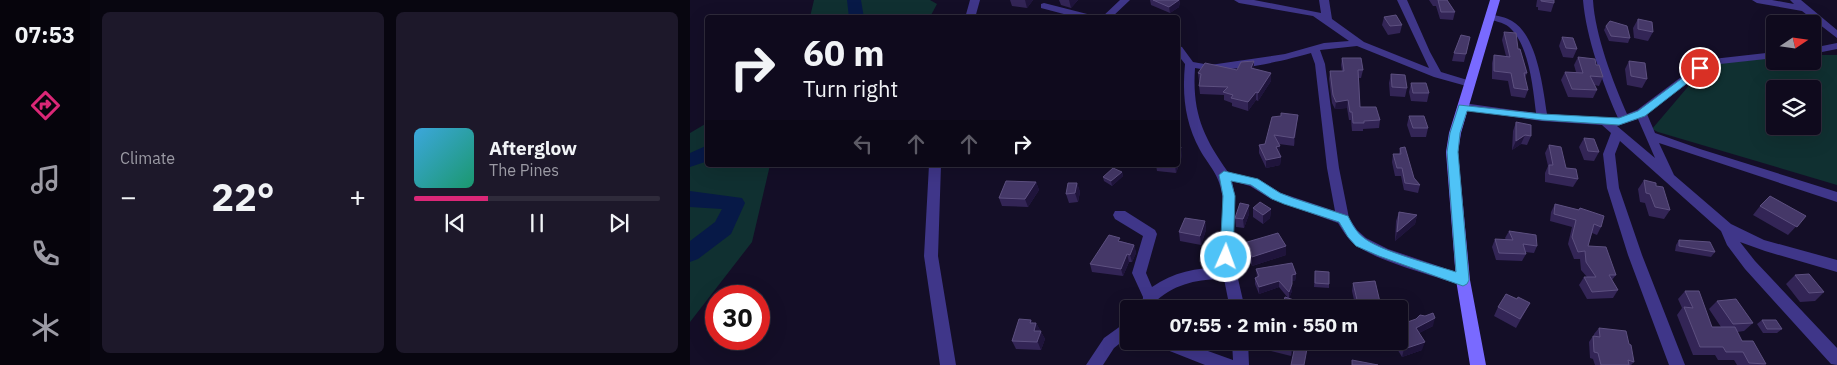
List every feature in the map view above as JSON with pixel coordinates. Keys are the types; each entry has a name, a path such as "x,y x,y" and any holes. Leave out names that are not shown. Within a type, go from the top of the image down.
{"street":[{"path":"971,15 975,0"},
{"path":"1108,15 1125,0"},
{"path":"1239,0 1309,12 1327,19 1359,43 1408,64 1470,84"},
{"path":"1280,8 1290,0"},
{"path":"1324,0 1327,19"},
{"path":"1402,0 1425,52 1438,74"},
{"path":"1478,365 1463,280 1452,152 1455,133 1495,0"},
{"path":"1588,0 1591,21 1611,90 1616,125 1609,154 1613,188 1638,264 1677,365"},
{"path":"1757,0 1802,8"},
{"path":"1795,0 1802,8 1837,35"},
{"path":"1044,6 1080,15"},
{"path":"1490,17 1512,25 1522,37 1534,69 1542,117"},
{"path":"1180,52 1190,64 1210,68 1286,57 1314,48 1359,43"},
{"path":"1821,49 1837,46"},
{"path":"1314,48 1320,64 1333,168 1344,219 1352,234 1361,242 1383,253 1463,280"},
{"path":"1408,64 1425,52"},
{"path":"1463,107 1616,125 1642,113 1708,62 1766,56"},
{"path":"1190,64 1188,90 1192,116 1197,132 1207,151 1224,175 1229,196 1230,208 1226,249 1236,300"},
{"path":"1642,113 1650,135 1671,178"},
{"path":"1616,125 1726,228 1748,240 1766,246 1805,254 1837,266"},
{"path":"1650,135 1696,152 1837,197"},
{"path":"935,167 931,256 948,365"},
{"path":"1224,175 1254,182 1276,196 1344,219"},
{"path":"1120,215 1150,234 1139,273 1148,300"},
{"path":"1726,228 1750,265 1837,359"},
{"path":"1152,300 1170,282 1190,275 1232,273"},
{"path":"1094,365 1109,343 1120,334"},
{"path":"1185,350 1227,365"},
{"path":"1240,350 1241,365"}],"green space":[{"path":"814,0 930,0 937,4 931,15 810,15"},
{"path":"1821,55 1837,55 1837,185 1652,129 1709,62 1766,59 1766,70 1821,70"},
{"path":"705,124 705,167 770,167 752,242 719,285 705,285 705,303 690,322 690,133"}],"building":[{"path":"1153,0 1179,0 1169,7"},
{"path":"1438,0 1447,0 1455,12 1441,12"},
{"path":"1554,0 1554,3 1541,1"},
{"path":"1396,15 1402,25 1390,26 1384,17"},
{"path":"1638,19 1652,22 1653,32 1638,29"},
{"path":"1610,21 1627,26 1630,38 1611,36 1606,26"},
{"path":"1504,32 1516,33 1518,49 1520,49 1527,73 1524,73 1528,90 1514,88 1511,73 1494,71 1494,55 1510,57"},
{"path":"1461,35 1470,37 1466,54 1454,53"},
{"path":"1562,37 1573,38 1577,49 1566,48"},
{"path":"1578,57 1595,59 1596,65 1599,65 1603,77 1590,76 1597,90 1572,89 1565,72 1583,73"},
{"path":"1342,58 1361,58 1363,70 1358,70 1360,107 1376,107 1380,120 1353,123 1348,100 1336,102 1333,95 1330,71 1344,71"},
{"path":"1254,61 1251,68 1271,73 1258,93 1256,92 1248,102 1231,98 1233,95 1223,92 1228,87 1199,86 1201,74 1198,73 1205,63 1237,70 1241,62"},
{"path":"1629,61 1645,63 1647,79 1631,76"},
{"path":"1391,74 1405,75 1407,88 1392,87"},
{"path":"1411,83 1426,83 1429,93 1413,93"},
{"path":"1281,113 1298,115 1294,138 1274,135 1280,146 1276,147 1281,157 1266,160 1259,145 1265,144 1272,117 1281,116"},
{"path":"1409,116 1424,116 1428,128 1413,128"},
{"path":"1516,122 1531,125 1531,136 1525,135 1516,141"},
{"path":"1584,138 1594,139 1599,152 1588,151"},
{"path":"1549,145 1561,147 1566,168 1576,169 1578,179 1549,174 1549,165 1553,165"},
{"path":"1405,147 1414,178 1420,185 1405,183 1402,168 1397,168 1393,154 1401,154 1400,148"},
{"path":"1113,168 1122,172 1111,181 1103,177"},
{"path":"1644,180 1663,187 1670,210 1655,207 1650,194 1646,193"},
{"path":"1006,181 1036,182 1025,199 999,198"},
{"path":"1068,183 1077,183 1075,193 1066,194"},
{"path":"1770,196 1806,216 1797,227 1760,206"},
{"path":"1260,202 1271,209 1263,215 1253,208"},
{"path":"1240,203 1249,205 1243,219 1235,218"},
{"path":"1555,204 1579,210 1580,208 1604,216 1601,227 1594,224 1588,246 1606,247 1616,275 1609,275 1618,290 1592,292 1584,277 1596,277 1586,262 1585,251 1578,252 1572,237 1576,220 1554,214"},
{"path":"1399,212 1417,215 1397,232"},
{"path":"1185,218 1205,221 1200,236 1179,232"},
{"path":"1509,231 1536,235 1537,246 1523,244 1526,254 1499,253 1495,239 1513,240"},
{"path":"1278,233 1286,246 1252,257 1250,252 1243,255 1237,245"},
{"path":"1109,235 1120,238 1118,241 1134,245 1130,255 1127,254 1121,269 1090,264"},
{"path":"1679,240 1710,242 1715,252 1679,246"},
{"path":"1292,263 1296,274 1292,275 1292,284 1289,292 1279,281 1259,287 1255,278 1259,276 1256,269"},
{"path":"1315,271 1329,272 1329,284 1315,283"},
{"path":"1809,274 1824,292 1809,293 1795,275"},
{"path":"1375,281 1380,300 1357,300 1353,283"},
{"path":"1685,291 1699,291 1712,327 1735,327 1742,341 1753,341 1766,364 1749,363 1743,352 1726,352 1723,347 1700,347 1684,307 1693,308"},
{"path":"1506,294 1530,303 1520,319 1498,307"},
{"path":"1736,299 1753,323 1733,324 1717,301"},
{"path":"1433,313 1435,318 1416,328 1425,342 1408,348 1408,322 1420,315 1425,316"},
{"path":"1019,319 1031,320 1030,323 1036,323 1034,331 1041,331 1037,342 1012,341"},
{"path":"1762,320 1776,320 1782,329 1767,329"},
{"path":"1599,328 1626,331 1634,362 1628,360 1629,365 1601,365 1598,353 1594,352 1593,336 1600,337"},
{"path":"1294,350 1307,350 1304,365 1291,365"},
{"path":"1352,360 1378,365 1352,365"}],"waterway":[{"path":"854,0 856,15"},
{"path":"690,160 699,158 705,153"},
{"path":"690,199 735,203 723,228 690,253"}],"route":[{"path":"1226,257 1230,208 1224,175 1254,182 1276,196 1344,219 1352,234 1361,242 1383,253 1463,280 1452,152 1455,133 1463,107 1542,117 1619,122 1642,113 1700,68"}]}
